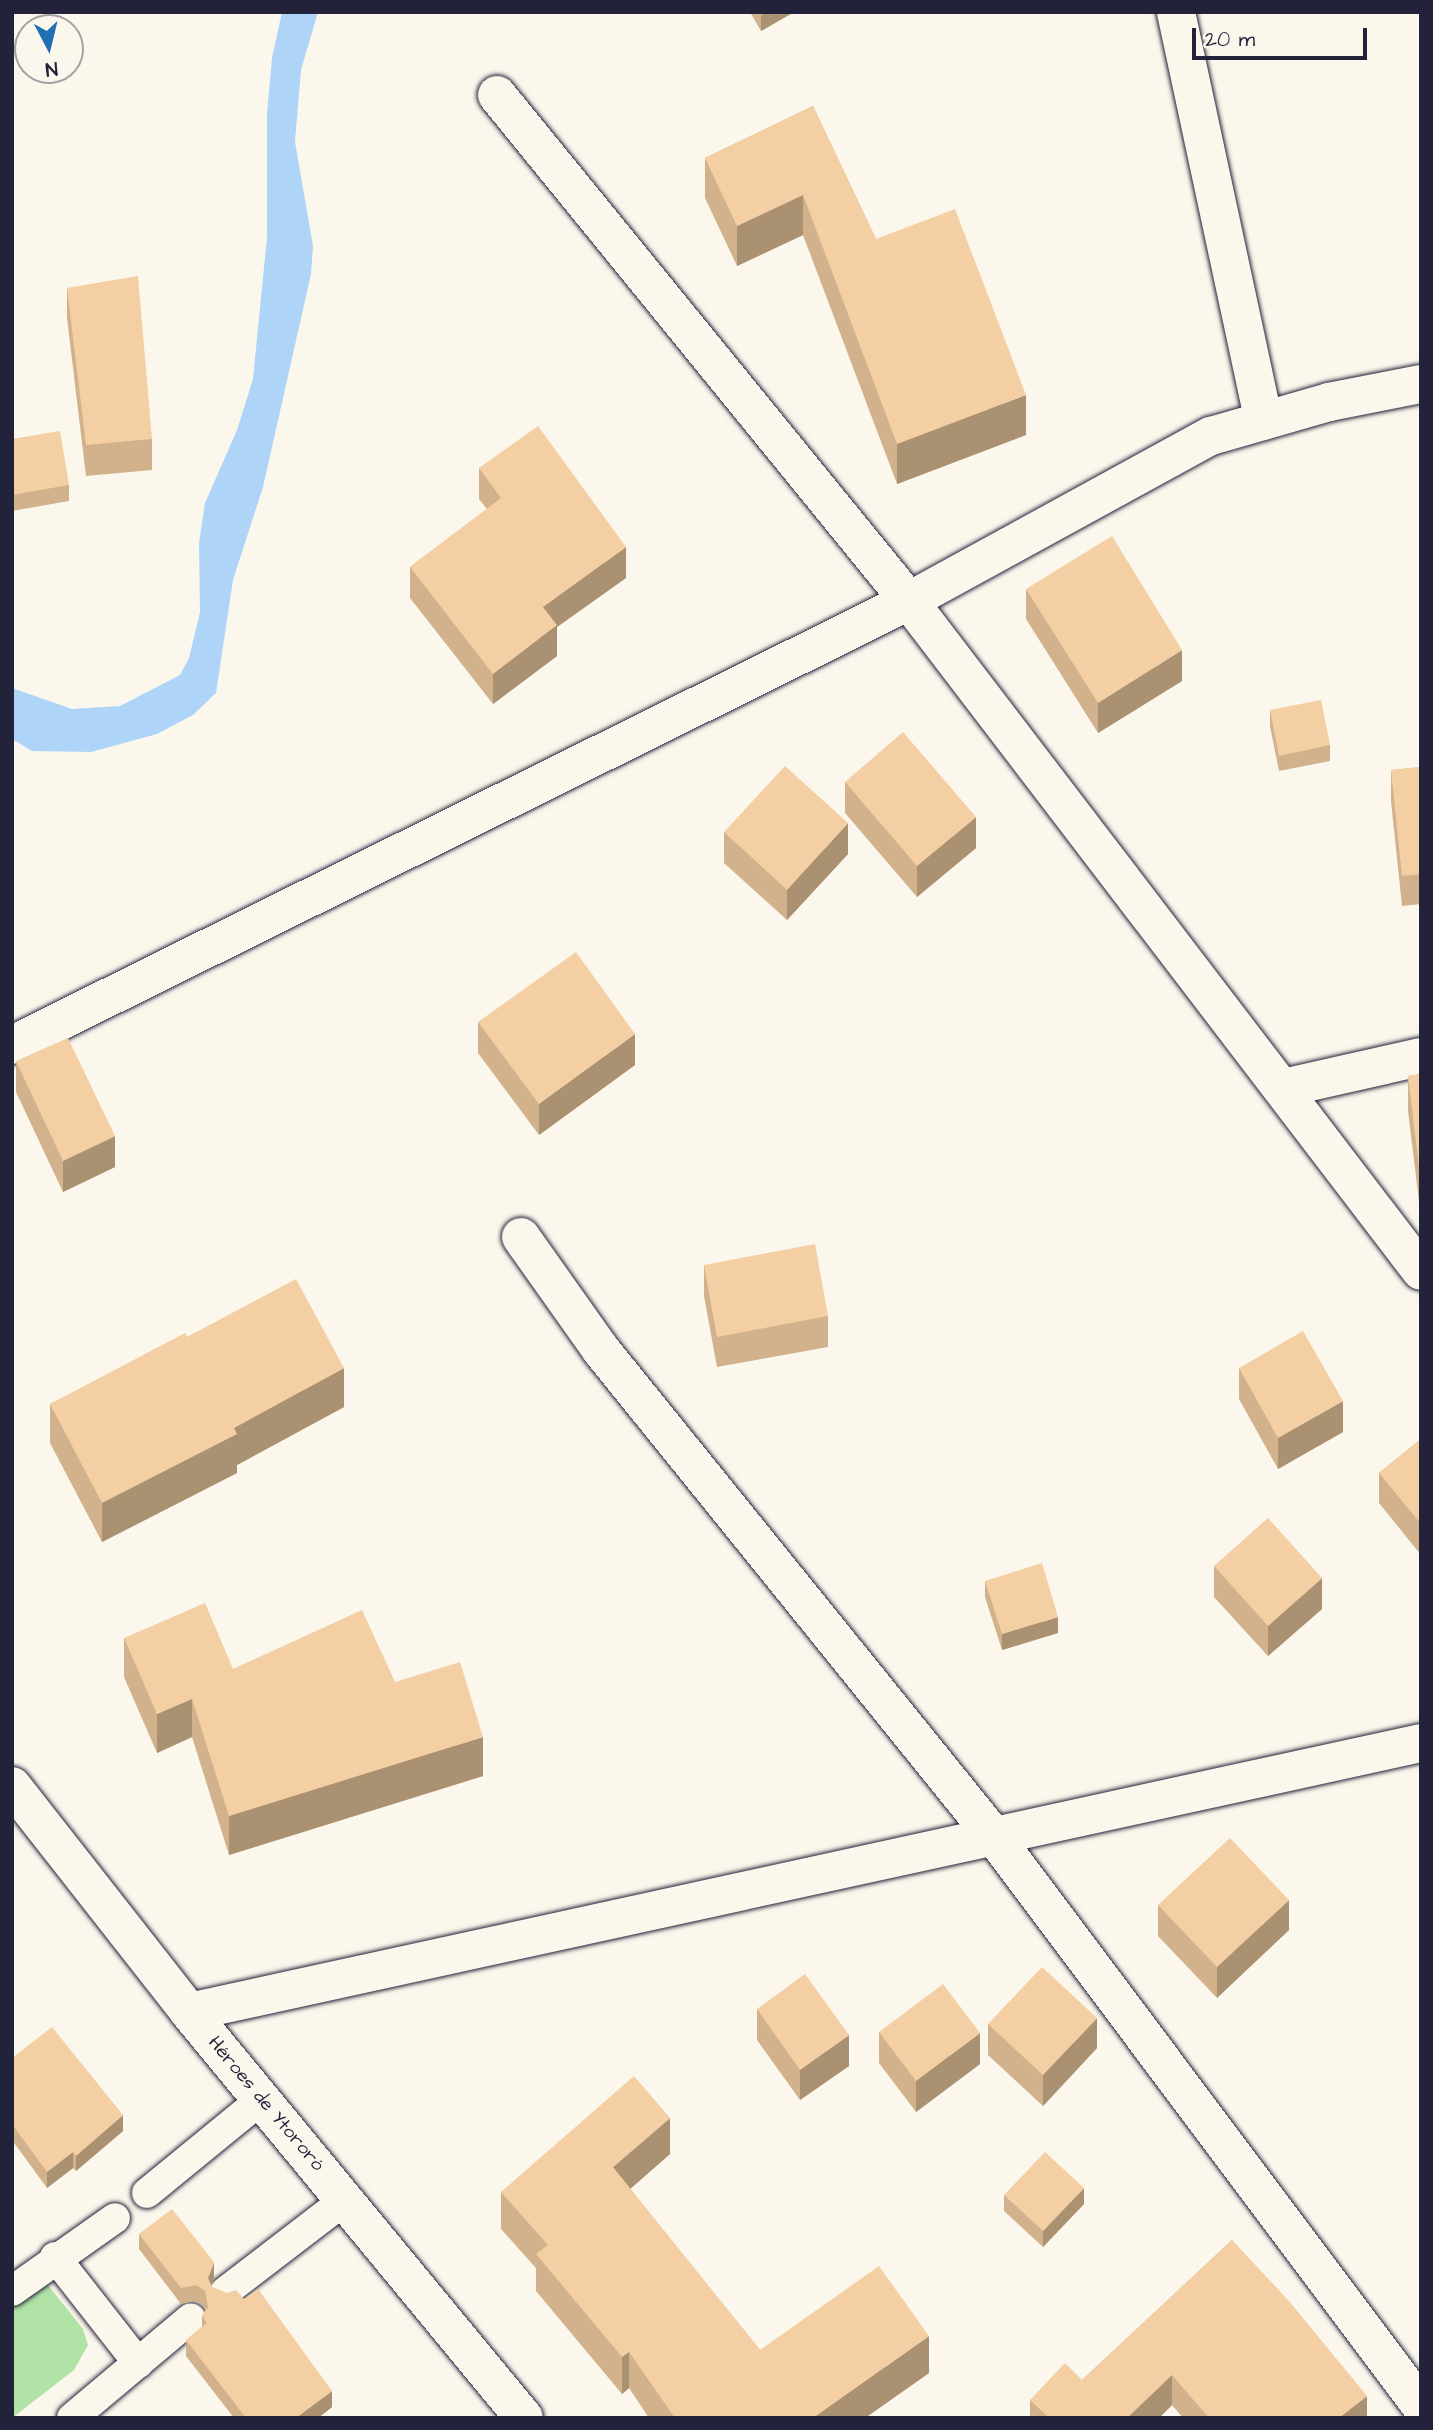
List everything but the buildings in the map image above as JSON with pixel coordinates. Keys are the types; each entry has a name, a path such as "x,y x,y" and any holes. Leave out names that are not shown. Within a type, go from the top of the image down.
{"street":[{"path":"1176,12 1264,421"},
{"path":"497,95 909,601 1421,1271"},
{"path":"12,1045 909,601 1154,463 1211,436 1421,384"},
{"path":"1283,1088 1421,1056"},
{"path":"521,1237 601,1350 996,1839 1421,2406"},
{"path":"189,2012 996,1839 1421,1743"},
{"name":"Héroes de Ytororó","path":"12,1786 189,2012 263,2098 524,2418"}],"lane":[{"path":"147,2193 263,2098"},
{"path":"225,2292 346,2199"},
{"path":"12,2291 55,2257 115,2218"},
{"path":"55,2257 138,2363"},
{"path":"72,2418 191,2318"}],"green space":[{"path":"44,2280 83,2329 88,2345 74,2370 12,2418 12,2281"}],"water":[{"path":"282,12 318,12 301,70 295,142 313,246 311,274 263,487 233,580 216,693 193,715 157,734 91,752 32,751 12,739 12,688 72,709 120,706 180,675 189,658 200,612 199,543 205,503 237,430 253,379 267,237 267,114 272,58"}]}
